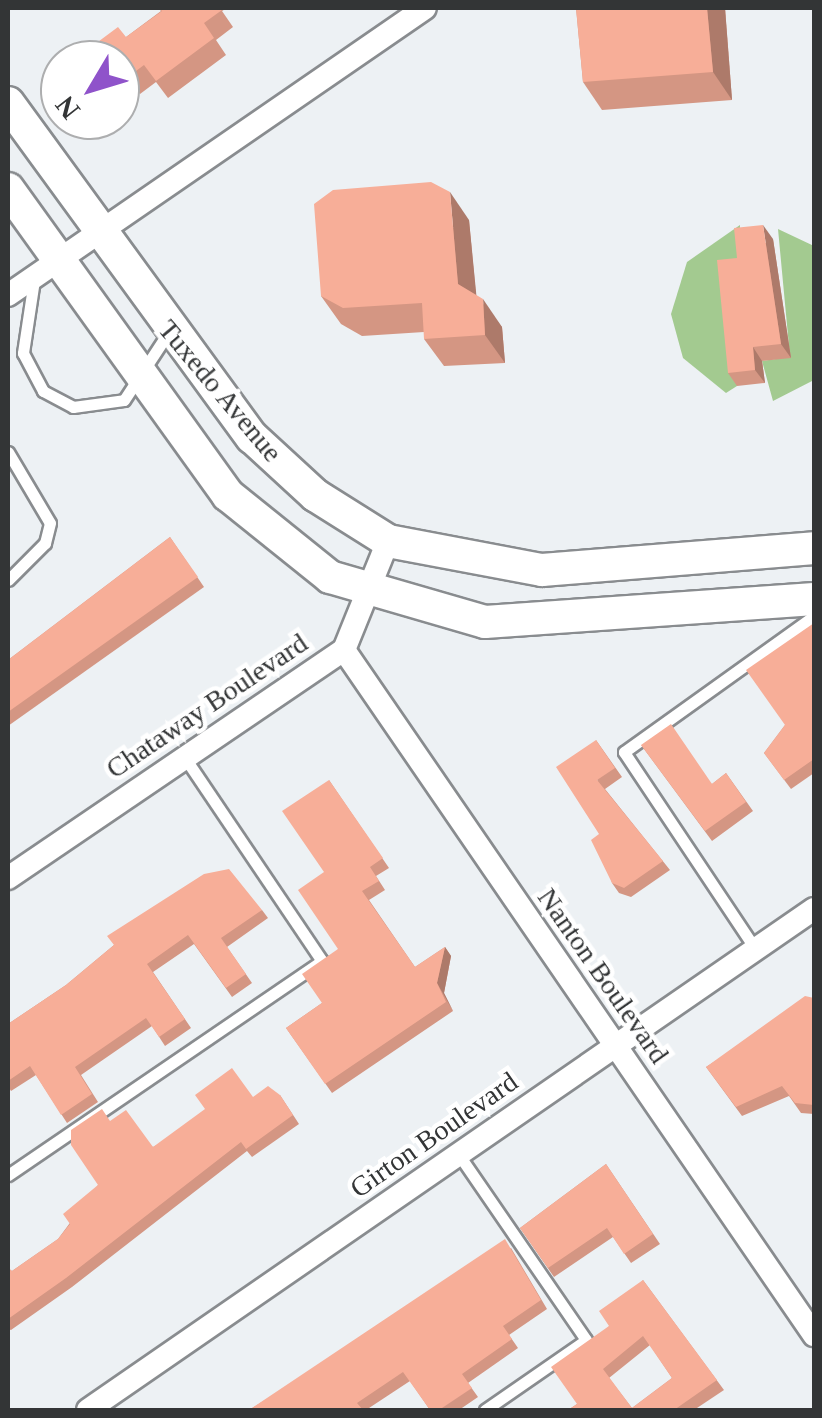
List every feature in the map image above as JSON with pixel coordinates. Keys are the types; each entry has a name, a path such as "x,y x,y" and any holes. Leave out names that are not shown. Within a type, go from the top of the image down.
{"main road":[{"name":"Tuxedo Avenue","path":"8,102 169,332 281,467 388,541 478,565 542,570 814,548"},
{"name":"Tuxedo Avenue","path":"8,189 46,269 262,528 367,594 452,618 524,624 814,599"}],"street":[{"path":"8,295 425,8"},
{"name":"Chataway Boulevard","path":"8,878 344,650 388,541"},
{"name":"Nanton Boulevard","path":"344,650 814,1335"},
{"name":"Girton Boulevard","path":"88,1410 814,909"}],"lane":[{"path":"46,269 23,353 44,391 96,410 144,383 169,332"},
{"path":"8,452 50,523 45,543 8,580"},
{"path":"756,950 624,752 814,616"},
{"path":"8,1175 322,960 184,758"},
{"path":"459,1155 586,1340 485,1410"}],"green space":[{"path":"740,225 737,386 726,393 683,358 671,314 687,262"},
{"path":"778,229 814,246 814,380 773,401 762,361 790,357"}],"building":[{"path":"159,8 222,10 204,23 214,38 156,81 144,65 140,68 140,40 100,40 118,27 126,37 162,11"},
{"path":"576,8 707,8 713,72 583,82"},
{"path":"431,182 450,192 458,284 483,299 485,335 424,339 422,303 343,308 321,296 314,204 333,190"},
{"path":"763,225 781,344 753,347 755,370 728,373 717,260 737,258 734,228"},
{"path":"170,537 198,577 8,712 8,660"},
{"path":"814,623 814,759 784,780 764,753 785,725 746,670"},
{"path":"671,724 712,784 726,773 746,802 705,831 641,745"},
{"path":"596,740 615,768 597,780 663,861 624,888 612,883 591,840 599,834 556,767"},
{"path":"329,780 383,858 370,867 379,881 362,891 415,967 445,947 437,983 446,1002 325,1084 286,1028 322,1003 302,974 338,949 298,890 324,872 282,811"},
{"path":"229,869 262,910 221,938 246,974 226,988 188,935 147,964 185,1019 159,1037 146,1018 75,1067 92,1094 61,1115 30,1066 8,1081 8,1024 66,985 114,945 107,936 204,874"},
{"path":"805,996 814,998 814,1105 795,1103 782,1086 736,1107 706,1067"},
{"path":"232,1068 253,1097 268,1086 280,1095 293,1115 246,1149 241,1142 8,1319 8,1268 12,1271 58,1239 70,1224 63,1214 98,1185 71,1145 71,1130 102,1109 110,1121 126,1110 153,1147 205,1109 195,1095"},
{"path":"606,1164 653,1234 624,1254 607,1228 548,1268 520,1228"},
{"path":"505,1239 541,1300 503,1326 512,1339 462,1374 472,1388 439,1410 430,1410 403,1372 357,1403 363,1410 249,1410"},
{"path":"643,1280 717,1380 674,1410 568,1410 577,1404 551,1367 609,1326 599,1311","holes":["643,1336 672,1378 632,1408 603,1369"]}]}
